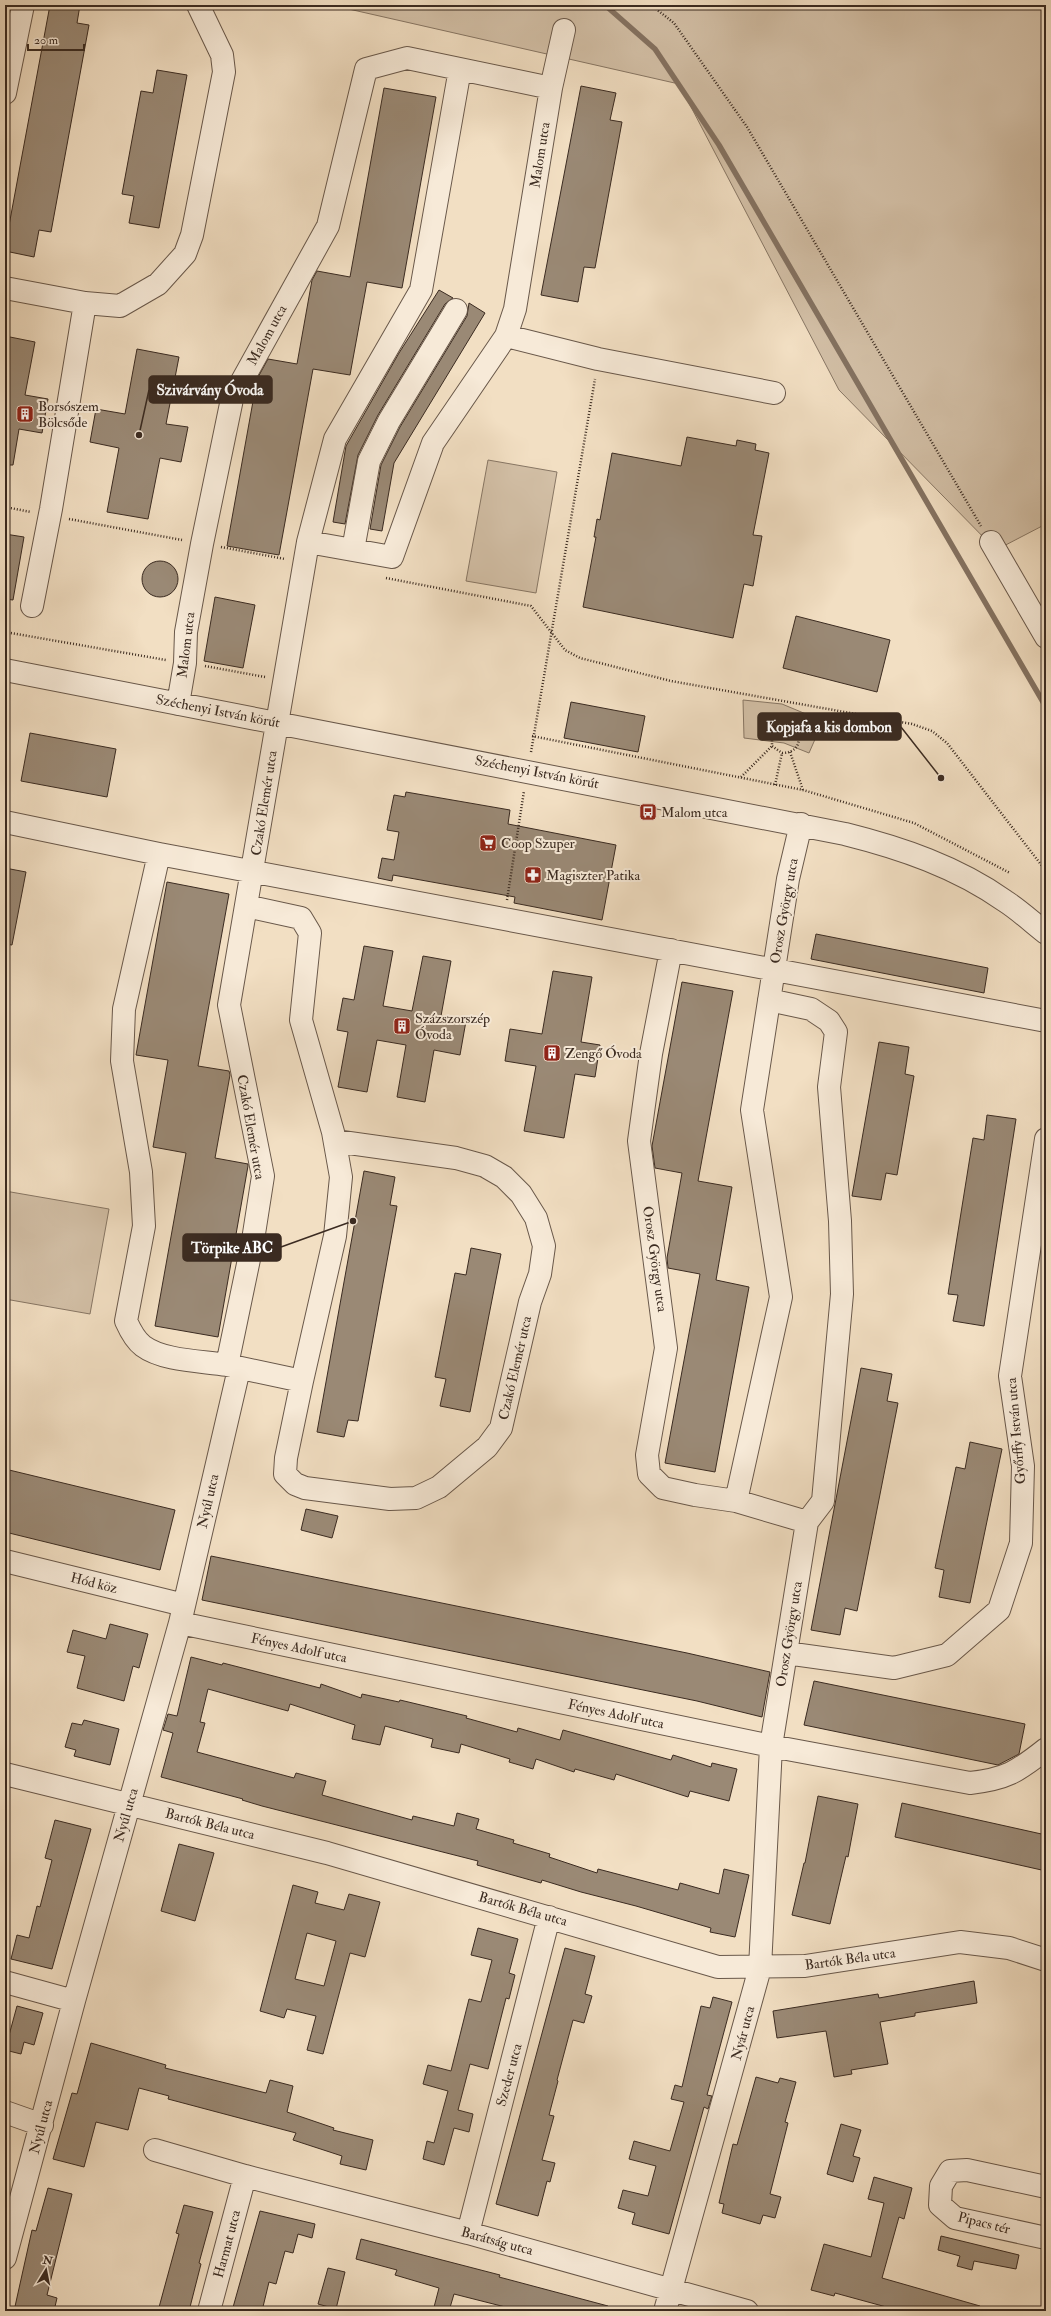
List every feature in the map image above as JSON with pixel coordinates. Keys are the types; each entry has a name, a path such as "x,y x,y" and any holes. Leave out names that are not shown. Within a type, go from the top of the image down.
{"street":[{"path":"5,92 23,5"},
{"path":"5,288 85,303 120,306 158,284 185,254 192,236 224,72 222,55 198,5"},
{"path":"551,88 564,30"},
{"name":"Malom utca","path":"178,704 185,663 186,632 202,544 232,399 328,226 366,69 407,58 551,88 516,309 506,336 434,443 392,557 308,542"},
{"path":"277,723 286,681 308,542 335,438 421,290 460,69"},
{"path":"32,606 49,516 85,303"},
{"path":"353,550 369,461 389,421 456,310"},
{"path":"506,336 598,358 774,393"},
{"path":"991,542 1046,637"},
{"name":"Széchenyi István körút","path":"5,670 801,824 891,846 950,869 1005,900 1046,933"},
{"name":"Czakó Elemér utca","path":"233,1367 263,1176 229,1005 277,723"},
{"path":"5,822 159,854 1046,1021"},
{"name":"Orosz György utca","path":"736,1501 781,1296 752,1110 788,879 801,824"},
{"path":"159,854 124,1009 122,1061 142,1172 144,1226 126,1321 132,1334 143,1346 159,1355 233,1367 302,1381"},
{"name":"Czakó Elemér utca","path":"246,906 301,918 310,933 301,1020 335,1141 341,1177 335,1236 302,1381 286,1458 285,1474 295,1484 305,1488 390,1499 416,1498 439,1487 487,1447 500,1428 542,1260 544,1246 536,1218 521,1194 504,1177 484,1166 456,1158 335,1141"},
{"name":"Orosz György utca","path":"671,950 651,1054 639,1141 666,1348 646,1455 649,1474 663,1488 695,1495 736,1501 807,1522"},
{"name":"Orosz György utca","path":"769,1000 811,1009 829,1020 836,1032 829,1087 840,1221 842,1294 823,1501 807,1522 771,1746"},
{"name":"Győrffy István utca","path":"786,1653 894,1668 947,1655 999,1610 1021,1543 1023,1466 1010,1376 1046,1139"},
{"name":"Nyúl utca","path":"5,2258 42,2125 74,2001 182,1614 233,1367"},
{"name":"Hód köz","path":"5,1561 182,1614"},
{"name":"Fényes Adolf utca","path":"182,1614 771,1746 970,1783 996,1780 1022,1768 1046,1749"},
{"name":"Nyár utca","path":"665,2311 760,1968 771,1746"},
{"name":"Bartók Béla utca","path":"5,1774 327,1853 718,1967 760,1968 805,1966 960,1942 1009,1948 1046,1960"},
{"name":"Szeder utca","path":"468,2232 549,1917"},
{"path":"5,1982 74,2001"},
{"path":"5,2112 42,2125"},
{"name":"Barátság utca","path":"155,2150 245,2176 468,2232 747,2311"},
{"name":"Pipacs tér","path":"1046,2187 967,2170 950,2171 941,2186 940,2205 955,2218 1046,2238"},
{"name":"Harmat utca","path":"208,2311 245,2176"}],"path":[{"path":"651,5 674,23 747,127 991,542"},
{"path":"504,918 520,807 529,771 532,736 598,358"},
{"path":"5,508 304,563"},
{"path":"382,578 531,606 565,650 580,658 602,665 671,681 912,724 932,731 947,743 1046,871"},
{"path":"5,632 286,681"},
{"path":"741,778 772,746 772,734 775,729"},
{"path":"772,746 782,753 790,752 797,746 799,735"},
{"path":"532,736 803,790 914,823 1010,873"},
{"path":"790,752 803,790"},
{"path":"775,785 782,753"}],"shaded area":[{"path":"331,5 1046,5 1046,524 996,550 839,390 679,84"},
{"path":"488,460 557,472 536,593 466,581"},
{"path":"743,700 782,704 818,719 820,728 809,753 784,743 744,738"},
{"path":"5,1191 109,1209 90,1314 5,1299"}],"building":[{"path":"50,5 80,5 77,23 89,25 51,232 39,230 34,257 5,251 5,247"},
{"path":"157,70 187,75 159,228 129,223 134,196 122,194 141,91 153,93"},
{"path":"581,86 616,93 610,120 622,122 595,268 584,267 578,302 541,295"},
{"path":"384,88 436,97 402,288 367,282 350,375 313,369 279,555 227,546 257,379 268,359 297,364 312,280 317,271 350,277"},
{"path":"439,290 453,298 445,304 378,415 358,455 345,524 333,522 346,446 399,353"},
{"path":"469,303 485,313 394,463 382,531 370,529 381,465 400,427 467,316"},
{"name":"Borsószem Bölcsőde","path":"5,336 35,342 25,395 48,399 42,433 19,429 13,465 5,465"},
{"path":"137,349 179,357 166,424 188,427 181,462 160,458 148,519 107,512 119,448 90,442 96,409 125,414"},
{"path":"687,437 736,446 737,440 756,444 755,450 769,453 753,535 762,536 753,586 744,584 733,638 583,607 596,537 594,537 597,519 600,520 612,453 681,466"},
{"path":"5,534 24,537 13,600 5,599"},
{"path":"163,561 173,566 177,572 177,586 173,592 167,596 157,597 147,592 143,586 142,576 147,566 153,562"},
{"path":"215,597 255,605 243,668 204,661"},
{"path":"796,616 890,640 877,692 783,668"},
{"path":"571,702 645,716 638,752 564,738"},
{"path":"30,733 116,749 107,797 21,781"},
{"path":"406,792 510,810 508,824 616,845 602,920 514,903 515,897 393,875 392,881 378,878 382,858 394,860 399,832 387,830 394,795 405,797"},
{"path":"5,868 26,872 12,945 5,944"},
{"path":"167,882 229,894 198,1066 229,1071 230,1075 215,1158 248,1164 218,1337 155,1326 186,1153 153,1147 168,1060 136,1055"},
{"path":"816,934 988,968 984,993 811,959"},
{"name":"Százszorszép Óvoda","path":"364,946 393,951 383,1006 412,1011 423,956 451,961 441,1016 466,1021 460,1055 434,1050 425,1102 397,1097 406,1045 377,1040 367,1092 338,1087 348,1032 337,1030 343,998 354,1000"},
{"name":"Zengő Óvoda","path":"553,971 592,977 581,1042 600,1045 595,1077 575,1074 564,1138 524,1131 536,1066 505,1061 510,1029 542,1034"},
{"path":"682,982 733,991 698,1181 732,1187 716,1280 749,1287 715,1472 665,1463 700,1274 668,1268 667,1258 682,1173 655,1168 652,1146"},
{"path":"879,1042 909,1047 905,1074 914,1076 897,1175 886,1173 881,1200 852,1196"},
{"path":"987,1115 1016,1119 984,1326 953,1321 958,1295 948,1294 973,1138 984,1140"},
{"path":"364,1171 395,1177 390,1205 397,1206 358,1421 348,1420 344,1437 317,1432"},
{"path":"471,1248 501,1254 470,1412 440,1406 446,1379 435,1377 455,1273 466,1275"},
{"path":"861,1368 892,1374 887,1401 898,1403 857,1611 845,1608 840,1635 811,1630"},
{"path":"970,1442 1002,1449 970,1603 939,1597 944,1570 935,1568 956,1467 965,1469"},
{"path":"5,1469 175,1510 160,1570 5,1532"},
{"path":"306,1509 338,1516 332,1538 301,1530"},
{"path":"211,1556 687,1653 770,1672 762,1717 697,1701 202,1600"},
{"path":"110,1624 148,1634 139,1668 133,1666 124,1701 77,1688 85,1656 67,1652 73,1630 106,1639"},
{"path":"191,1657 222,1665 223,1663 320,1688 321,1684 361,1698 362,1694 399,1702 400,1700 467,1716 466,1718 517,1732 518,1728 560,1740 563,1730 671,1760 673,1755 711,1767 712,1763 737,1769 729,1801 690,1791 688,1797 616,1774 614,1780 575,1769 574,1772 536,1759 533,1769 509,1762 510,1759 461,1744 459,1753 431,1747 433,1739 385,1726 380,1745 352,1739 355,1725 290,1704 288,1711 208,1689 200,1722 205,1723 197,1752 294,1778 296,1773 326,1781 322,1795 412,1820 413,1816 454,1826 457,1813 479,1819 476,1829 514,1840 513,1843 550,1854 549,1857 597,1873 598,1869 678,1890 680,1883 719,1894 724,1869 749,1875 735,1937 710,1932 711,1928 636,1906 542,1880 541,1883 477,1865 478,1861 262,1806 242,1800 243,1799 161,1777 173,1733 163,1730 168,1714 177,1716"},
{"path":"814,1681 1025,1724 1019,1754 998,1765 804,1725"},
{"path":"84,1720 119,1729 110,1765 74,1756 76,1750 65,1747 72,1723 82,1725"},
{"path":"818,1796 858,1804 848,1857 846,1856 830,1924 792,1915 805,1863"},
{"path":"902,1803 1046,1835 1046,1871 895,1837"},
{"path":"55,1820 91,1829 52,1969 11,1959 17,1935 29,1938 37,1906 40,1907 52,1860 45,1858"},
{"path":"179,1844 214,1853 195,1921 161,1911"},
{"path":"293,1885 318,1892 315,1903 344,1910 349,1894 380,1902 365,1957 350,1953 323,2054 307,2050 316,2016 287,2009 284,2018 260,2011","holes":["307,1933 336,1941 324,1986 295,1979"]},
{"path":"478,1928 518,1939 509,1973 515,1975 509,1999 506,1998 488,2069 470,2064 458,2110 473,2114 469,2132 454,2128 444,2165 423,2159 427,2141 434,2143 448,2091 423,2084 428,2065 451,2071 469,1999 481,2002 492,1960 471,1955"},
{"path":"565,1948 595,1956 585,1994 592,1996 584,2023 573,2020 557,2080 549,2115 554,2116 542,2160 555,2163 550,2182 547,2181 538,2216 496,2204"},
{"path":"974,1981 977,2003 915,2013 915,2016 880,2022 888,2064 851,2070 852,2074 834,2077 826,2031 777,2038 773,2011 878,1994 879,1998"},
{"path":"713,1997 732,2002 707,2095 712,2096 708,2109 704,2107 669,2234 632,2224 635,2213 618,2208 623,2190 648,2196 656,2166 629,2159 634,2141 670,2151 684,2102 671,2099 675,2085 682,2087 701,2006 710,2008"},
{"path":"17,2006 43,2013 34,2045 24,2042 21,2054 5,2050"},
{"path":"91,2043 166,2065 165,2068 266,2093 270,2080 293,2086 287,2112 334,2128 333,2130 373,2140 366,2170 340,2164 342,2156 293,2140 296,2133 168,2099 169,2096 139,2088 128,2130 96,2122 84,2167 53,2159 72,2093 77,2094"},
{"path":"756,2077 778,2083 780,2078 796,2082 785,2122 788,2123 770,2194 781,2197 775,2218 763,2215 760,2224 722,2213 724,2204 719,2203 733,2144 737,2145"},
{"path":"841,2124 861,2130 853,2156 860,2158 853,2182 827,2174"},
{"path":"874,2177 912,2188 904,2219 899,2217 882,2278 980,2306 980,2311 889,2311 890,2308 835,2293 834,2296 811,2290 824,2244 871,2257 884,2203 868,2199"},
{"path":"48,2188 72,2194 47,2295 57,2298 54,2311 14,2311 32,2230 36,2231"},
{"path":"184,2205 213,2212 199,2263 201,2264 189,2311 158,2311 179,2234 176,2233"},
{"path":"260,2211 315,2224 312,2238 298,2234 293,2253 285,2251 276,2284 269,2282 262,2311 232,2311"},
{"path":"941,2236 1019,2255 1016,2269 974,2261 972,2270 957,2266 960,2256 938,2250"},
{"path":"361,2239 500,2275 499,2277 608,2306 608,2311 521,2311 454,2294 449,2311 433,2311 439,2288 395,2275 397,2270 356,2259"},
{"path":"328,2268 345,2272 336,2309 318,2304"}],"waterway":[{"path":"605,5 655,49 719,145 1046,707"}],"place":[{"name":"Borsószem Bölcsőde","path":"25,414"},
{"name":"Szivárvány Óvoda","path":"139,435"},
{"name":"Kopjafa a kis dombon","path":"941,778"},
{"name":"Malom utca","path":"648,812"},
{"name":"Coop Szuper","path":"488,843"},
{"name":"Magiszter Patika","path":"533,875"},
{"name":"Százszorszép Óvoda","path":"402,1026"},
{"name":"Zengő Óvoda","path":"552,1053"},
{"name":"Törpike ABC","path":"353,1221"}]}
